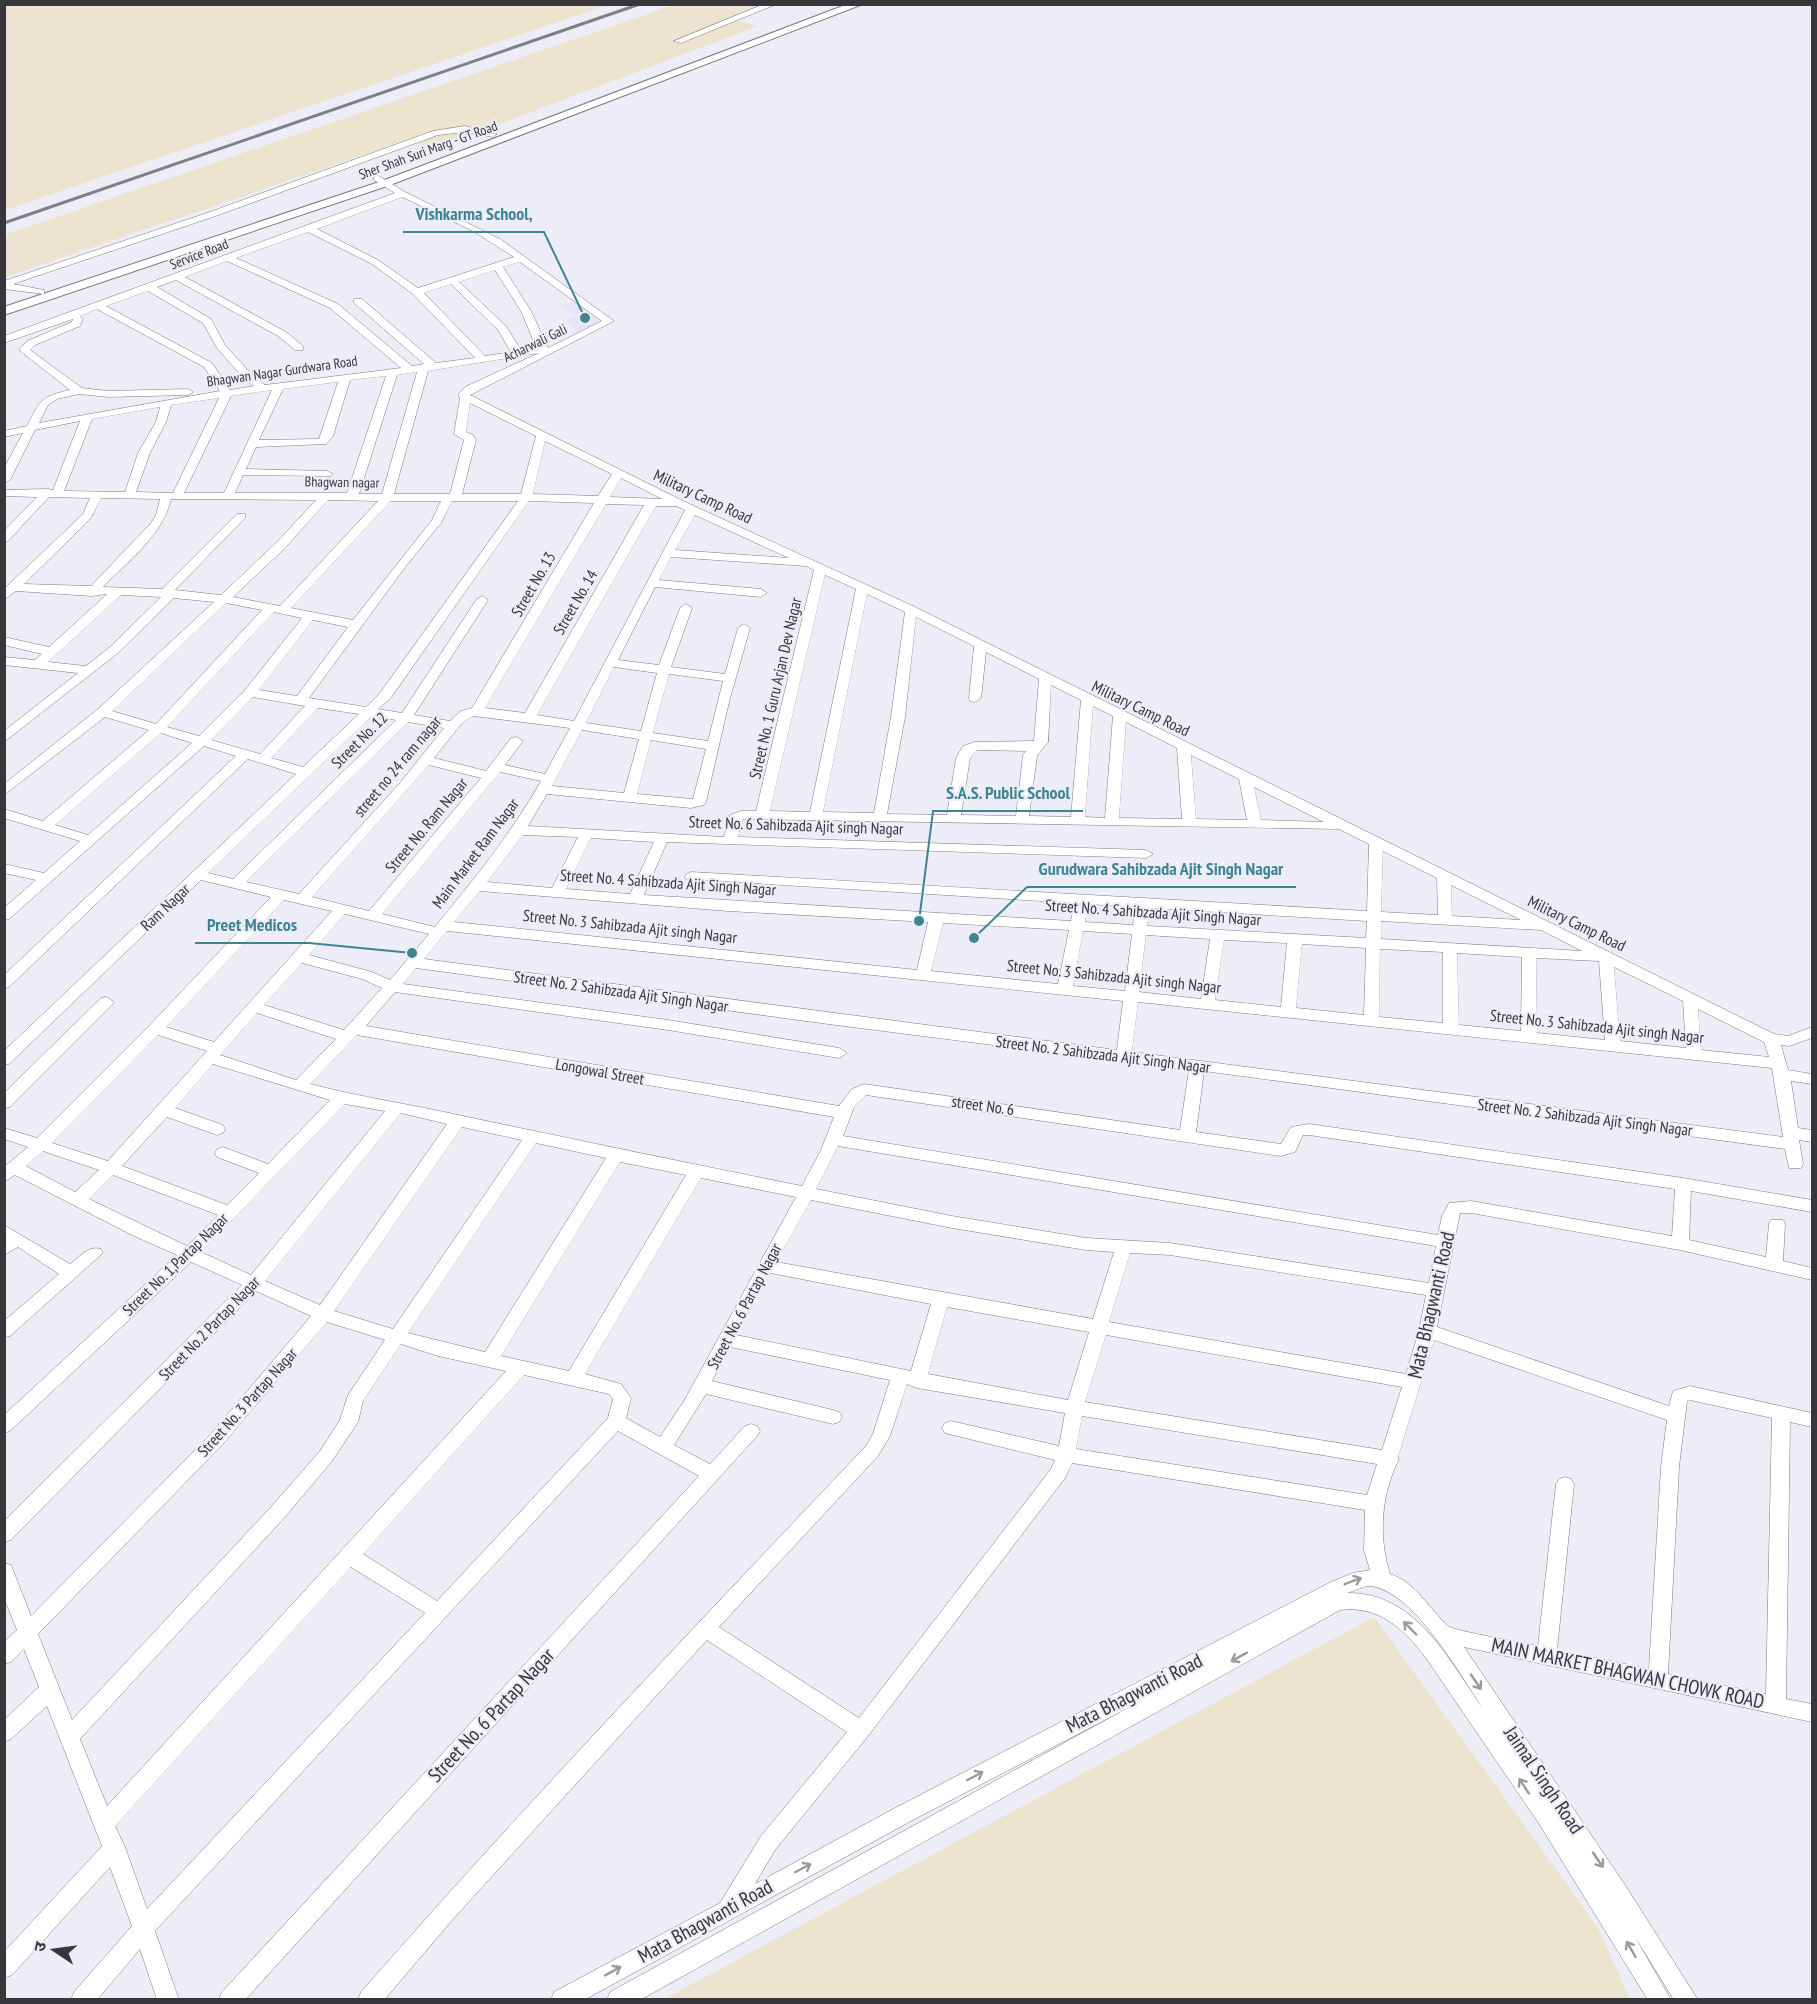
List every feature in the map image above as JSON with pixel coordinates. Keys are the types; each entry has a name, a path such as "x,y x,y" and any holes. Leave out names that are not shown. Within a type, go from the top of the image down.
{"main road":[{"name":"Sher Shah Suri Marg - GT Road","path":"4,304 389,185 493,134 837,4"},
{"name":"Sher Shah Suri Marg - GT Road","path":"4,311 389,185 858,4"}],"street":[{"path":"678,41 773,4"},
{"path":"4,285 436,133 465,129 493,134"},
{"name":"Service Road","path":"4,340 308,228 389,185"},
{"name":"Acharwali Gali","path":"389,185 476,229 522,258 609,321 468,393"},
{"path":"308,228 375,262 417,292 483,359"},
{"path":"228,258 333,306 410,369"},
{"path":"417,292 522,258"},
{"path":"498,267 526,311 542,349"},
{"path":"177,277 282,334 299,348"},
{"path":"453,280 502,328 518,354"},
{"path":"4,285 40,292"},
{"path":"149,287 207,321 213,336 221,346 249,378 263,388"},
{"path":"45,826 158,729 387,498 428,367 358,301"},
{"path":"98,306 208,365 224,390"},
{"path":"74,315 78,319 76,324 31,343 24,350 79,391"},
{"name":"Bhagwan Nagar Gurdwara Road","path":"4,434 166,404 224,390 263,388 428,367 518,354 564,344"},
{"path":"352,497 393,371"},
{"path":"253,444 322,442 327,436 345,378"},
{"path":"228,496 279,386"},
{"path":"4,480 46,400 79,391 108,394 224,390"},
{"path":"92,592 162,515 224,390"},
{"path":"262,760 307,703 358,625 451,498 470,440 469,437 460,434 468,393"},
{"name":"Military Camp Road","path":"468,393 541,436 910,610 1771,1039"},
{"path":"129,496 144,453 161,422 166,404"},
{"path":"4,538 53,492 87,417"},
{"path":"199,875 369,712 406,668 526,498 541,436"},
{"path":"240,472 327,474"},
{"name":"Street No. 13","path":"477,711 618,473"},
{"name":"Bhagwan nagar","path":"4,493 53,492 129,496 526,498 679,503"},
{"path":"4,596 87,516 97,494"},
{"path":"4,790 103,712 282,543 325,497"},
{"name":"Street No. 14","path":"528,718 652,502"},
{"name":"Main Market Ram Nagar","path":"299,1086 352,1033 414,963 518,830 577,727 692,509"},
{"path":"4,738 90,670 169,593 241,516"},
{"path":"667,553 813,566"},
{"name":"Street No. 1 Guru Arjan Dev Nagar","path":"762,815 813,566"},
{"path":"651,583 761,593"},
{"path":"15,587 92,592 169,593 224,599 358,625"},
{"path":"816,815 862,587"},
{"path":"38,664 117,592"},
{"name":"Street No. 12","path":"236,884 406,717 482,600"},
{"path":"628,798 664,670 686,608"},
{"path":"880,817 898,717 910,610"},
{"path":"4,916 200,742 250,693 310,616"},
{"path":"425,760 497,767 546,784 628,798 691,804 699,802 744,628"},
{"path":"4,641 52,652"},
{"path":"975,698 980,645"},
{"path":"609,663 730,678"},
{"path":"8,664 38,664 90,670"},
{"path":"1022,820 1029,761 1041,742 1046,679"},
{"path":"250,693 453,725"},
{"path":"1078,820 1087,700"},
{"path":"477,711 714,746"},
{"name":"street no 24 ram nagar","path":"303,899 453,725 465,713 477,711"},
{"path":"103,712 305,772"},
{"path":"1112,821 1120,716"},
{"name":"Street No. Ram Nagar","path":"373,916 516,741"},
{"path":"954,819 963,758 968,749 975,746 1036,747"},
{"path":"1184,747 1189,823"},
{"path":"4,984 245,755"},
{"path":"1246,779 1256,824"},
{"path":"4,813 90,840"},
{"path":"730,842 736,816 762,815 1341,826"},
{"name":"Street No. 6 Sahibzada Ajit singh Nagar","path":"518,830 586,836 730,842 1146,854"},
{"path":"557,892 586,836"},
{"path":"635,898 662,839"},
{"path":"1371,1020 1375,944 1376,844"},
{"path":"4,868 47,878"},
{"name":"Ram Nagar","path":"4,1060 199,875 373,916 441,929"},
{"path":"691,876 1547,926"},
{"path":"1444,878 1445,921"},
{"name":"Street No. 4 Sahibzada Ajit Singh Nagar","path":"476,886 635,898 1609,958"},
{"path":"82,2000 145,1927 616,1421 622,1398 615,1389 574,1377 396,1338 323,1314 138,1230 78,1198 10,1172 41,1144 155,1029 281,895"},
{"path":"1065,989 1082,899"},
{"path":"1124,1056 1143,903"},
{"path":"78,1198 112,1168 165,1111 343,908"},
{"path":"923,974 937,917"},
{"name":"Street No. 3 Sahibzada Ajit singh Nagar","path":"441,929 923,974 1207,1005 1694,1053 1781,1068 1812,1079"},
{"path":"1207,1005 1218,934"},
{"path":"1288,1013 1295,939"},
{"path":"1450,949 1450,1029"},
{"path":"1529,954 1529,1037"},
{"path":"299,957 367,975 392,987 657,1023 838,1053"},
{"path":"1609,958 1613,1045"},
{"name":"Street No. 2 Sahibzada Ajit Singh Nagar","path":"414,963 1197,1066 1792,1138 1812,1136"},
{"path":"1690,998 1694,1053"},
{"path":"4,1103 106,1002"},
{"name":"Longowal Street","path":"255,1007 352,1033 845,1113"},
{"path":"155,1029 299,1086 342,1098 397,1107 806,1194 1059,1240 1182,1251 1435,1290"},
{"path":"1795,1164 1781,1068 1771,1039 1789,1041 1812,1032"},
{"path":"1187,1136 1197,1066"},
{"name":"street No. 6","path":"806,1194 834,1140 852,1096 864,1089 1286,1150 1295,1131 1314,1130 1683,1184"},
{"name":"Street No. 1,Partap Nagar","path":"4,1426 189,1254 342,1098"},
{"name":"Street No.2 Partap Nagar","path":"4,1534 254,1283 397,1107"},
{"path":"165,1111 217,1129"},
{"name":"Street No. 3 Partap Nagar","path":"4,1656 216,1440 323,1314 458,1120"},
{"path":"4,1133 112,1168 228,1212"},
{"path":"69,1737 278,1512 326,1456 349,1422 354,1400 532,1137"},
{"path":"834,1140 1446,1242"},
{"path":"223,1153 270,1171"},
{"path":"489,1360 616,1155"},
{"path":"574,1377 697,1171"},
{"path":"1812,1206 1683,1184 1680,1244 1812,1274"},
{"name":"Street No. 6 Partap Nagar","path":"662,1447 679,1428 725,1339 806,1194"},
{"name":"Mata Bhagwanti Road","path":"561,2000 904,1814 1338,1588 1359,1578 1382,1578 1373,1550 1374,1504 1390,1459 1428,1331 1450,1216 1455,1207 1471,1207 1680,1244"},
{"path":"1774,1264 1777,1224"},
{"path":"9,1240 71,1273"},
{"path":"728,1909 768,1843 861,1730 1059,1473 1066,1455 1075,1407 1124,1245"},
{"path":"4,1331 95,1253"},
{"path":"765,1266 1413,1382"},
{"path":"369,2000 446,1911 705,1628 872,1451 908,1379 941,1299"},
{"path":"1428,1331 1676,1416"},
{"path":"725,1339 908,1379 1390,1459"},
{"path":"105,1823 520,1367"},
{"path":"702,1386 833,1417"},
{"path":"1658,1680 1670,1467 1679,1396 1684,1393 1812,1420"},
{"path":"1776,1705 1780,1414"},
{"path":"616,1421 712,1474"},
{"path":"951,1428 1066,1455 1374,1504"},
{"name":"Street No. 6 Partap Nagar","path":"230,2000 752,1431"},
{"path":"1547,1656 1564,1484"},
{"path":"350,1556 439,1612"},
{"path":"4,1571 49,1691 115,1847 145,1927 168,2000"},
{"name":"Jaimal Singh Road","path":"1382,1578 1398,1586 1443,1634 1612,1880 1687,2000"},
{"path":"618,2000 1337,1602 1354,1599 1376,1603 1409,1625 1436,1659 1505,1756 1625,1938 1660,2000"},
{"path":"705,1628 861,1730"},
{"name":"MAIN MARKET BHAGWAN CHOWK ROAD","path":"1443,1634 1812,1713"},
{"path":"4,1733 49,1691"},
{"path":"4,1968 115,1847"}],"shaded area":[{"path":"5,4 608,4 608,5 5,210"},
{"path":"674,5 761,5 728,18 758,26 432,150 408,140 5,277 4,235"},
{"path":"575,301 602,322 578,333 566,320 578,316 561,306"},
{"path":"1374,1617 1597,1926 1630,1999 664,1999"}],"railway":[{"path":"4,223 640,4"}],"place":[{"name":"Vishkarma School,","path":"585,318"},
{"name":"S.A.S. Public School","path":"919,921"},
{"name":"Gurudwara Sahibzada Ajit Singh Nagar","path":"974,938"},
{"name":"Preet Medicos","path":"412,953"}]}
